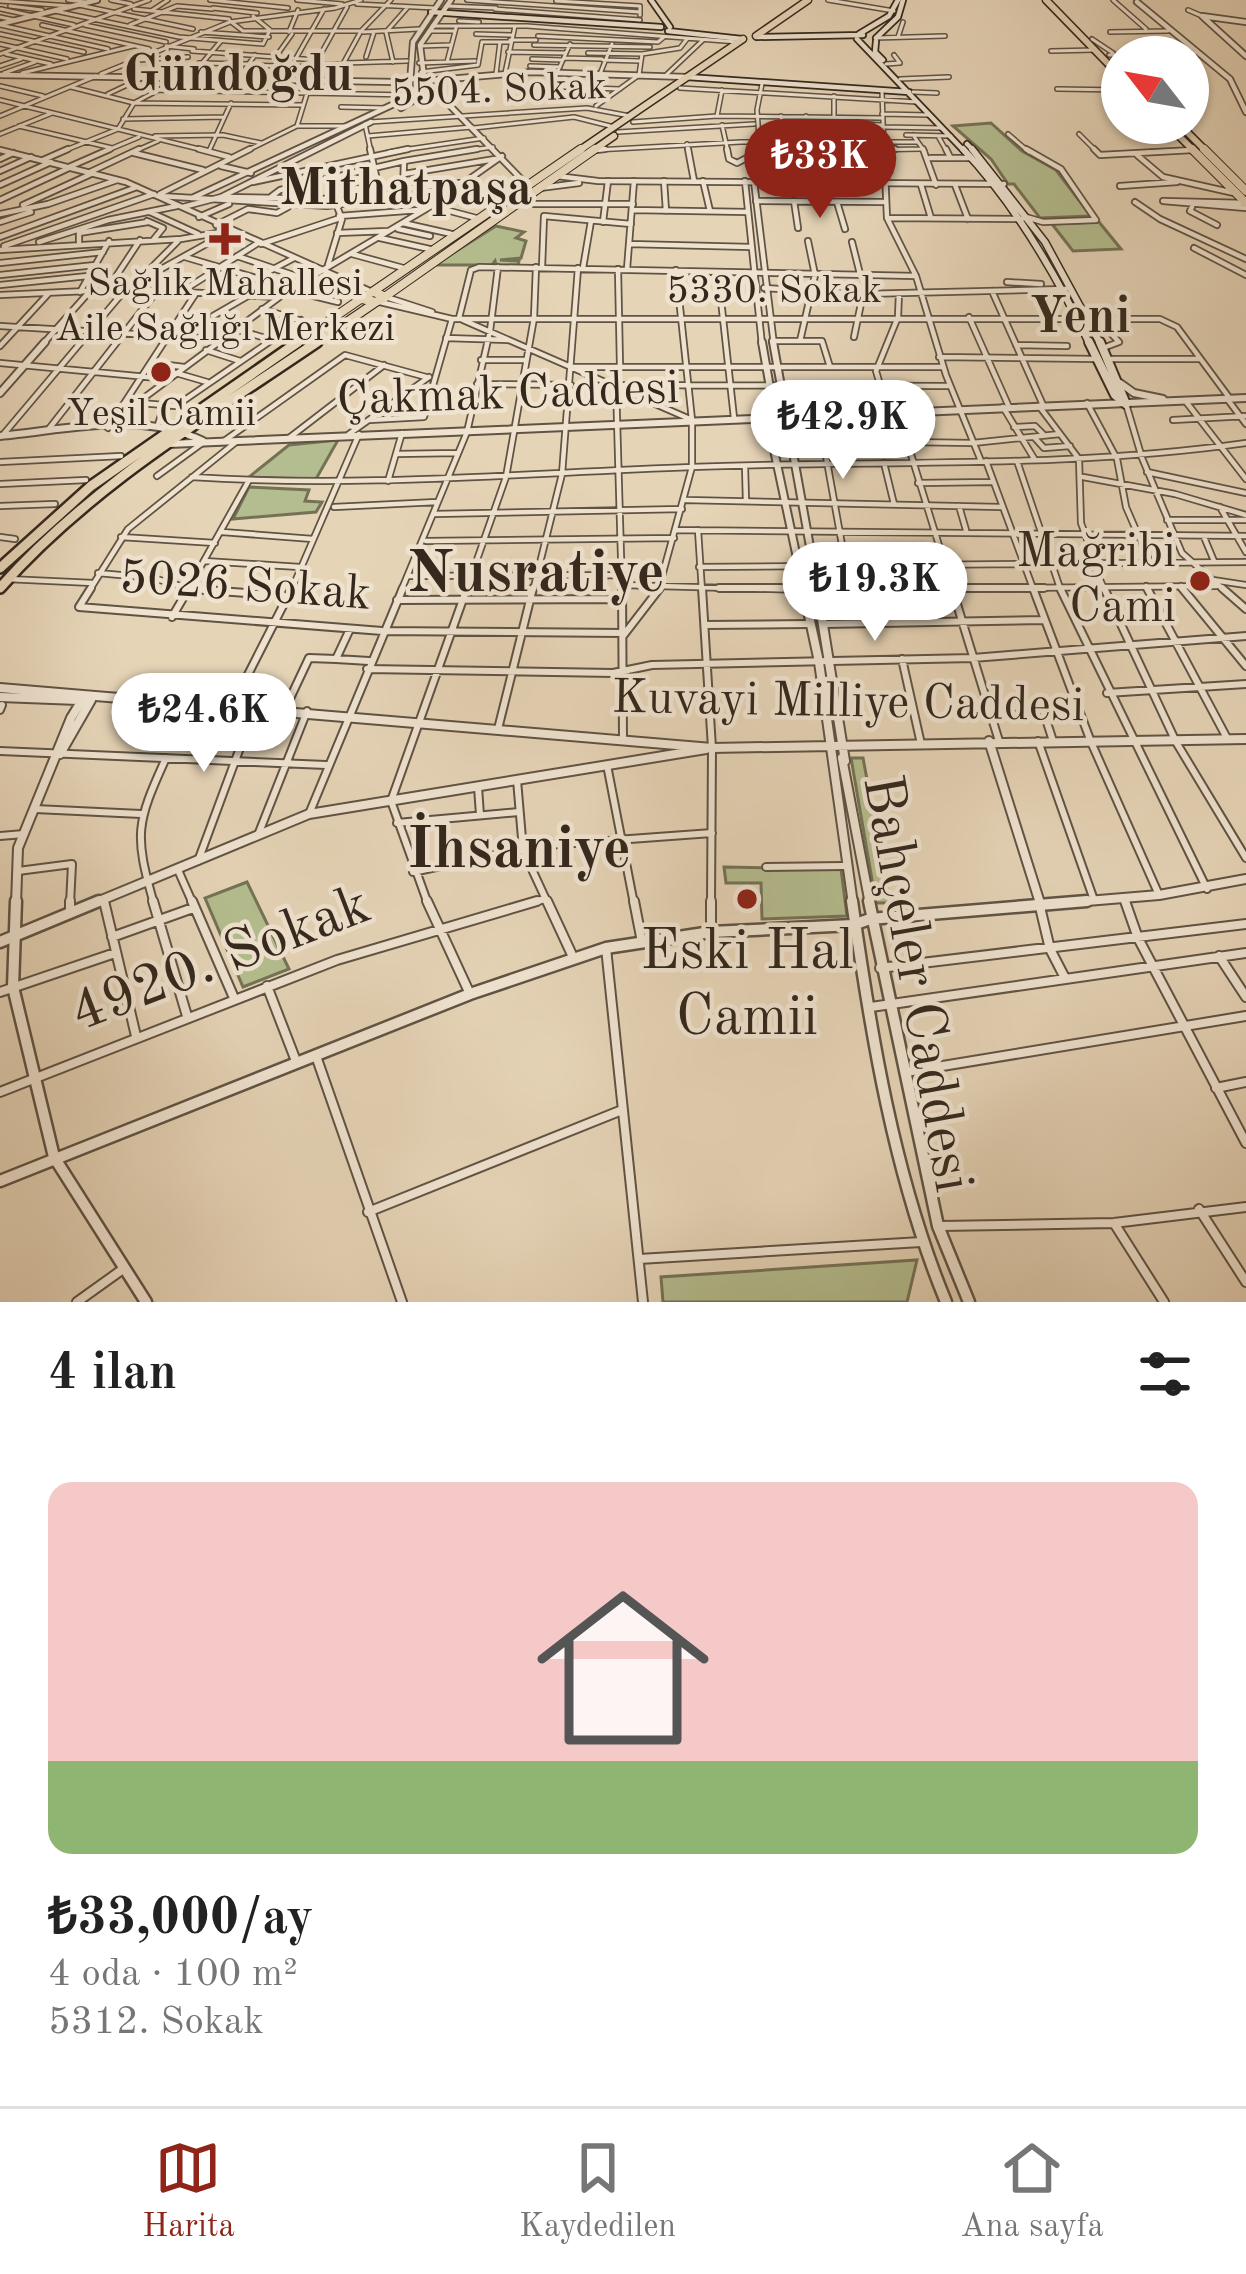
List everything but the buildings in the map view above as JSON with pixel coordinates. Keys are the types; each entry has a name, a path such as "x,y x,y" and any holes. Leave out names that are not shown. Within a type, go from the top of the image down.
{"main road":[{"path":"646,0 664,29"},
{"path":"646,0 664,29"},
{"path":"0,568 67,504 164,434 189,430 407,269 692,79 799,0"},
{"path":"692,79 808,0"},
{"path":"436,13 749,38 858,38 900,0"},
{"path":"900,0 898,17 876,39 875,52 940,132 951,136 1033,227 1107,346 1103,359 1115,394 1127,402"},
{"path":"1050,0 1101,48"},
{"path":"1050,0 1101,54"},
{"path":"436,13 458,23 640,23 664,29"},
{"path":"765,30 776,35"},
{"path":"749,38 876,39"},
{"path":"858,38 1004,184 1127,402"},
{"path":"692,79 760,88 777,84"},
{"path":"692,79 908,91"},
{"path":"881,90 908,91"},
{"path":"177,431 540,188 616,130"},
{"path":"1187,144 1244,206"},
{"path":"1199,144 1246,191"},
{"path":"3,584 66,520 164,434"}],"street":[{"path":"0,0 39,3 179,38 263,44"},
{"path":"39,3 48,0"},
{"path":"0,22 97,0"},
{"path":"111,0 136,5"},
{"path":"1,53 149,0"},
{"path":"151,11 168,0"},
{"path":"210,0 310,10"},
{"path":"297,0 436,13"},
{"path":"0,116 195,30 362,0"},
{"path":"343,64 361,32 391,0"},
{"path":"386,32 416,0"},
{"path":"441,0 420,46 419,63 436,93 528,186"},
{"path":"467,0 615,2"},
{"path":"595,0 640,6 640,23"},
{"path":"828,0 894,10"},
{"path":"1113,0 1148,31"},
{"path":"1,9 21,1"},
{"path":"200,16 226,1"},
{"path":"1136,1 1175,36"},
{"path":"72,2 195,30 270,34 419,29"},
{"path":"489,16 501,2"},
{"path":"556,2 640,12"},
{"path":"410,95 407,62 419,29 449,3 584,23 624,34 664,29 688,39 749,38"},
{"path":"578,4 584,23"},
{"path":"297,126 315,64 350,5"},
{"path":"10,6 57,8"},
{"path":"126,26 177,6 264,14 275,6"},
{"path":"129,8 238,20"},
{"path":"161,22 194,8"},
{"path":"1,9 193,50 277,55 315,64"},
{"path":"291,67 324,9"},
{"path":"10,27 42,10"},
{"path":"277,55 298,10"},
{"path":"1188,10 1246,22"},
{"path":"181,15 217,24"},
{"path":"254,16 270,34"},
{"path":"1202,16 1246,56"},
{"path":"26,31 55,21"},
{"path":"230,21 243,31 270,34"},
{"path":"0,22 111,50"},
{"path":"898,37 903,22"},
{"path":"430,28 458,23 519,26"},
{"path":"458,23 544,24"},
{"path":"447,63 458,23"},
{"path":"558,70 584,23"},
{"path":"531,69 544,24"},
{"path":"42,26 152,50"},
{"path":"490,42 496,26"},
{"path":"505,73 510,39 519,26"},
{"path":"600,74 611,46 631,27"},
{"path":"644,42 664,29"},
{"path":"1110,32 1168,31"},
{"path":"366,57 374,32"},
{"path":"386,32 393,62"},
{"path":"0,34 90,54"},
{"path":"208,152 241,77 270,34"},
{"path":"476,34 644,42 670,68"},
{"path":"876,39 945,36"},
{"path":"123,44 140,37"},
{"path":"0,185 118,129 134,103 181,75 202,39"},
{"path":"478,63 482,42 510,39"},
{"path":"508,52 641,58 680,48 688,39"},
{"path":"536,40 569,46 650,46"},
{"path":"665,76 703,40"},
{"path":"192,75 221,41"},
{"path":"496,74 500,42"},
{"path":"224,63 246,43"},
{"path":"0,44 69,59"},
{"path":"166,45 163,70 181,75"},
{"path":"420,46 450,45"},
{"path":"22,74 133,46"},
{"path":"1051,51 1095,50"},
{"path":"1,53 51,64"},
{"path":"588,53 604,57"},
{"path":"886,64 900,63 894,55"},
{"path":"132,60 188,57"},
{"path":"1,76 25,58"},
{"path":"592,108 639,75 641,58"},
{"path":"1,76 38,61"},
{"path":"199,63 291,67 407,62"},
{"path":"419,63 478,63"},
{"path":"427,79 478,63"},
{"path":"1209,63 1230,79 1246,112"},
{"path":"312,79 411,80 531,69 692,79"},
{"path":"1,76 411,80"},
{"path":"1,76 241,77"},
{"path":"1,76 47,97"},
{"path":"104,95 144,77"},
{"path":"838,748 798,465 764,288 751,247 748,212 753,181 763,164 753,115 760,88 884,101 949,77"},
{"path":"422,95 427,79"},
{"path":"349,81 341,107 389,108"},
{"path":"717,116 724,83"},
{"path":"71,87 134,103 302,105"},
{"path":"564,87 620,89"},
{"path":"1058,89 1101,90"},
{"path":"156,90 410,95"},
{"path":"881,90 887,218 916,276 959,410 984,461 1091,742 1159,895"},
{"path":"908,91 937,93"},
{"path":"221,197 422,95 436,93"},
{"path":"12,249 178,207 410,95"},
{"path":"835,96 834,116 843,140 847,182"},
{"path":"0,100 232,158"},
{"name":"5504. Sokak","path":"368,123 592,108 631,119 753,115 881,121"},
{"path":"0,134 53,112"},
{"path":"882,144 862,140 865,124 929,115"},
{"path":"781,116 784,141"},
{"path":"806,116 821,151"},
{"path":"123,119 224,117"},
{"name":"5504. Sokak","path":"368,136 574,117 616,130 754,124"},
{"path":"881,121 940,132"},
{"path":"368,123 375,197"},
{"path":"722,125 729,159 737,163 758,152 844,153 916,142"},
{"path":"19,126 112,148"},
{"path":"0,248 155,195 297,126 350,126"},
{"path":"936,185 930,158 909,135 940,132"},
{"path":"940,132 950,158"},
{"path":"404,133 407,150"},
{"path":"692,134 694,181"},
{"path":"887,218 1096,220 1061,169 1031,154 1008,134"},
{"path":"1078,134 1100,155 1193,150"},
{"path":"0,200 144,135 216,136 261,143"},
{"path":"662,136 664,145"},
{"path":"249,183 372,155 484,138"},
{"path":"23,205 161,140"},
{"path":"593,151 818,140 921,149"},
{"path":"272,196 280,190 404,161 493,147"},
{"path":"785,152 787,182"},
{"path":"132,153 207,171"},
{"path":"809,154 844,153"},
{"path":"1134,153 1162,177 1234,193"},
{"path":"0,154 31,157 137,187 348,280 375,297 490,331 692,420"},
{"path":"809,154 817,201"},
{"path":"0,171 31,157"},
{"path":"404,174 499,158"},
{"path":"137,403 278,297 393,230 499,158"},
{"path":"930,158 971,158"},
{"path":"404,161 404,192"},
{"path":"218,165 251,173"},
{"path":"516,170 546,174"},
{"path":"557,176 598,181"},
{"path":"0,218 117,180"},
{"path":"540,188 598,181 1004,184"},
{"path":"603,222 608,181"},
{"path":"627,269 634,181"},
{"path":"664,181 666,211"},
{"path":"703,181 710,212"},
{"path":"753,181 757,317 771,417 810,624 824,662"},
{"path":"1120,186 1187,182"},
{"path":"155,195 337,204 464,183"},
{"path":"921,185 926,220"},
{"path":"955,185 968,219"},
{"path":"0,237 137,187"},
{"path":"329,188 455,190"},
{"path":"349,201 353,188"},
{"path":"167,190 198,198 334,199 340,217 328,265"},
{"path":"0,200 56,216"},
{"path":"756,201 884,202"},
{"path":"794,201 798,228"},
{"path":"200,217 235,202"},
{"path":"837,202 845,229"},
{"path":"1135,202 1160,219 1246,259"},
{"path":"534,204 748,212"},
{"path":"216,225 248,209 278,212 291,205"},
{"path":"431,206 481,219"},
{"path":"1180,210 1244,206"},
{"path":"1191,207 1217,225"},
{"path":"182,292 260,244 340,217 423,211"},
{"path":"150,212 201,235"},
{"path":"133,215 164,228 154,239"},
{"path":"470,994 413,872 391,801 506,477 534,319 544,216 631,224"},
{"path":"498,729 562,474 575,318 591,221"},
{"path":"79,242 79,233 148,222"},
{"path":"1033,227 1042,222"},
{"path":"403,223 456,235"},
{"path":"338,233 393,230 430,236"},
{"path":"0,248 229,231"},
{"path":"136,283 229,231"},
{"path":"1,436 128,289 181,238"},
{"path":"380,238 434,250"},
{"path":"107,290 140,240"},
{"path":"80,292 109,241"},
{"path":"800,341 815,274 808,241"},
{"path":"852,242 861,275"},
{"path":"629,244 751,247"},
{"path":"1194,248 1246,275"},
{"path":"0,263 103,251"},
{"path":"351,254 407,269"},
{"path":"238,256 305,279"},
{"path":"185,257 256,278"},
{"path":"249,296 213,316 223,294 294,258"},
{"path":"0,274 95,265"},
{"path":"309,814 467,431 490,331 498,267"},
{"path":"370,420 424,417 446,338 473,268 916,276"},
{"path":"618,269 620,366"},
{"path":"622,634 646,612 662,585 692,467 692,420 676,271"},
{"path":"718,272 734,418"},
{"path":"843,275 848,293"},
{"path":"0,285 88,276"},
{"path":"764,288 863,294 992,291 1008,284 1073,289"},
{"path":"0,295 128,289 278,297"},
{"path":"289,290 338,302"},
{"path":"0,394 90,291"},
{"path":"46,433 157,291"},
{"path":"992,291 1041,406 1079,459 1084,536 1102,587 1176,742 1246,858"},
{"path":"0,346 49,293"},
{"path":"108,428 196,293"},
{"path":"898,293 898,317 879,368 880,387 907,442 988,707 1050,949 1065,978"},
{"path":"854,337 863,294"},
{"path":"0,305 9,295"},
{"path":"128,402 176,406 301,320 262,309"},
{"path":"969,317 1014,427 1035,460"},
{"name":"5330. Sokak","path":"456,318 1090,320"},
{"path":"1090,320 1170,322 1244,419"},
{"path":"1090,320 1104,326 1107,346"},
{"path":"0,326 221,339"},
{"path":"235,329 273,340"},
{"path":"446,338 512,340"},
{"path":"772,341 822,341 830,367"},
{"path":"1016,345 1067,346"},
{"path":"206,350 240,361"},
{"path":"224,441 345,355 436,376"},
{"path":"940,357 1201,359"},
{"path":"481,360 525,361"},
{"path":"0,363 168,379"},
{"path":"152,363 184,367"},
{"path":"289,437 384,365"},
{"path":"572,367 943,367"},
{"path":"176,373 210,383"},
{"path":"232,706 313,539 334,507 354,434 426,377"},
{"path":"477,383 571,385"},
{"name":"Çakmak Caddesi","path":"1120,383 1134,393 1163,399"},
{"path":"616,386 950,386"},
{"path":"616,386 622,471 623,739"},
{"name":"Çakmak Caddesi","path":"204,442 1088,403 1187,403 1246,396"},
{"name":"Çakmak Caddesi","path":"1127,402 1228,398"},
{"path":"1127,402 1142,458 1174,538 1190,561 1246,609"},
{"path":"1088,403 1117,459 1136,537 1150,562"},
{"path":"1187,403 1246,479"},
{"path":"164,405 164,434"},
{"path":"819,415 846,567"},
{"path":"1173,420 1244,419"},
{"path":"1014,427 1034,426 1044,436"},
{"path":"1,436 108,428 204,442"},
{"path":"189,430 204,442"},
{"path":"164,434 177,431 204,442"},
{"path":"388,482 402,433"},
{"path":"907,442 1060,434"},
{"path":"1034,437 1044,448 1070,446"},
{"path":"3,584 92,584 121,537 239,440"},
{"path":"157,476 204,442"},
{"path":"191,477 343,484 446,481 692,467 1142,458 1246,443"},
{"path":"396,454 457,453"},
{"path":"0,462 121,456"},
{"path":"1017,460 1060,588 1107,693 1207,889"},
{"path":"884,463 894,504"},
{"path":"745,466 746,501"},
{"path":"1147,472 1246,493"},
{"path":"1083,477 1154,489 1246,517"},
{"path":"0,484 86,480"},
{"path":"172,617 248,482"},
{"path":"918,483 992,482"},
{"path":"1222,508 1234,489"},
{"path":"685,500 1000,507"},
{"path":"334,507 437,502"},
{"path":"0,506 55,504"},
{"path":"959,506 966,530"},
{"path":"1222,508 1246,552"},
{"path":"434,514 682,509"},
{"path":"1166,520 1246,517"},
{"path":"425,541 622,539 698,530 838,529 1246,536"},
{"path":"698,530 712,748 712,932"},
{"path":"222,532 313,539"},
{"path":"1203,536 1214,562"},
{"path":"0,537 15,539"},
{"path":"121,537 215,543"},
{"path":"204,560 300,567"},
{"path":"699,567 1246,562"},
{"path":"98,573 153,578 187,590 286,596"},
{"path":"408,576 622,575"},
{"path":"1209,579 1246,585"},
{"name":"5026 Sokak","path":"92,584 79,607 382,631 622,634"},
{"path":"622,585 803,590 1217,586"},
{"path":"1146,586 1228,740"},
{"path":"1181,586 1246,666"},
{"path":"397,599 622,599"},
{"path":"705,625 1044,620"},
{"path":"336,659 350,629"},
{"path":"285,709 309,658 439,669 613,673 709,663 973,658 1246,636"},
{"path":"902,659 921,744"},
{"path":"1107,693 1246,684"},
{"name":"Kuvayi Milliye Caddesi","path":"0,688 712,748 1246,739"},
{"path":"91,699 24,834 14,871 13,987 54,1157 146,1302"},
{"name":"Kuvayi Milliye Caddesi","path":"1,704 91,699"},
{"path":"1042,706 1053,741"},
{"path":"988,707 1077,706"},
{"path":"198,861 255,707"},
{"path":"258,835 307,711"},
{"path":"1038,741 1094,900"},
{"path":"0,942 309,814 712,748"},
{"name":"Bahçeler Caddesi","path":"946,1302 921,1242 867,1008 830,758 838,748 845,761 880,968 938,1226 969,1302"},
{"path":"0,751 328,766"},
{"path":"166,758 141,814 138,849 187,1016"},
{"path":"608,765 642,942"},
{"path":"517,781 523,850 573,958"},
{"path":"478,787 480,815"},
{"path":"34,808 141,814"},
{"path":"397,823 519,812"},
{"path":"413,872 622,837 712,833"},
{"path":"0,836 24,834"},
{"path":"14,871 72,863 70,913"},
{"path":"766,867 844,866"},
{"path":"178,870 234,998"},
{"path":"0,1181 470,994 606,948 712,932 853,925 1040,903 1159,895 1246,879"},
{"path":"1124,898 1138,938 1244,1137"},
{"path":"104,899 136,1036"},
{"name":"4920. Sokak","path":"0,1092 187,1016 437,924 545,899"},
{"path":"112,937 195,908"},
{"path":"880,968 1246,924"},
{"path":"606,948 643,1302"},
{"path":"867,1008 1246,952"},
{"path":"0,992 115,953"},
{"path":"1219,956 1246,997"},
{"path":"267,986 297,1064"},
{"path":"902,1072 1246,1016"},
{"path":"316,1056 402,1302"},
{"path":"1216,1088 1246,1082"},
{"path":"368,1212 622,1110"},
{"path":"938,1226 1114,1223 1246,1207"},
{"path":"1199,1210 1246,1282"},
{"path":"1114,1223 1164,1302"},
{"path":"639,1258 921,1242"},
{"path":"77,1302 123,1269"}],"green space":[{"path":"991,123 1022,151 1056,170 1091,216 1040,218 991,159 953,126"},
{"path":"1099,222 1121,249 1073,251 1052,224"},
{"path":"496,226 524,232 516,238 526,241 521,258 500,260 519,261 518,265 496,265 495,261 492,265 434,265"},
{"path":"338,440 316,479 249,477 289,445"},
{"path":"249,487 309,490 305,501 322,502 316,512 233,519"},
{"path":"851,758 863,758 890,903 876,903"},
{"path":"724,867 841,869 847,916 762,919 761,883 726,883"},
{"path":"247,882 289,969 243,987 205,898"},
{"path":"917,1260 907,1302 663,1302 661,1277"}],"place":[{"name":"Sağlık Mahallesi Aile Sağlığı Merkezi","path":"225,239"},
{"name":"Yeşil Camii","path":"161,372"},
{"name":"Mağribi Cami","path":"1200,581"},
{"name":"Eski Hal Camii","path":"747,899"}],"district":[{"name":"Gündoğdu","path":"238,76"},
{"name":"Mithatpaşa","path":"406,190"},
{"name":"Yeni","path":"1080,318"},
{"name":"Nusratiye","path":"536,575"},
{"name":"İhsaniye","path":"519,851"}]}
